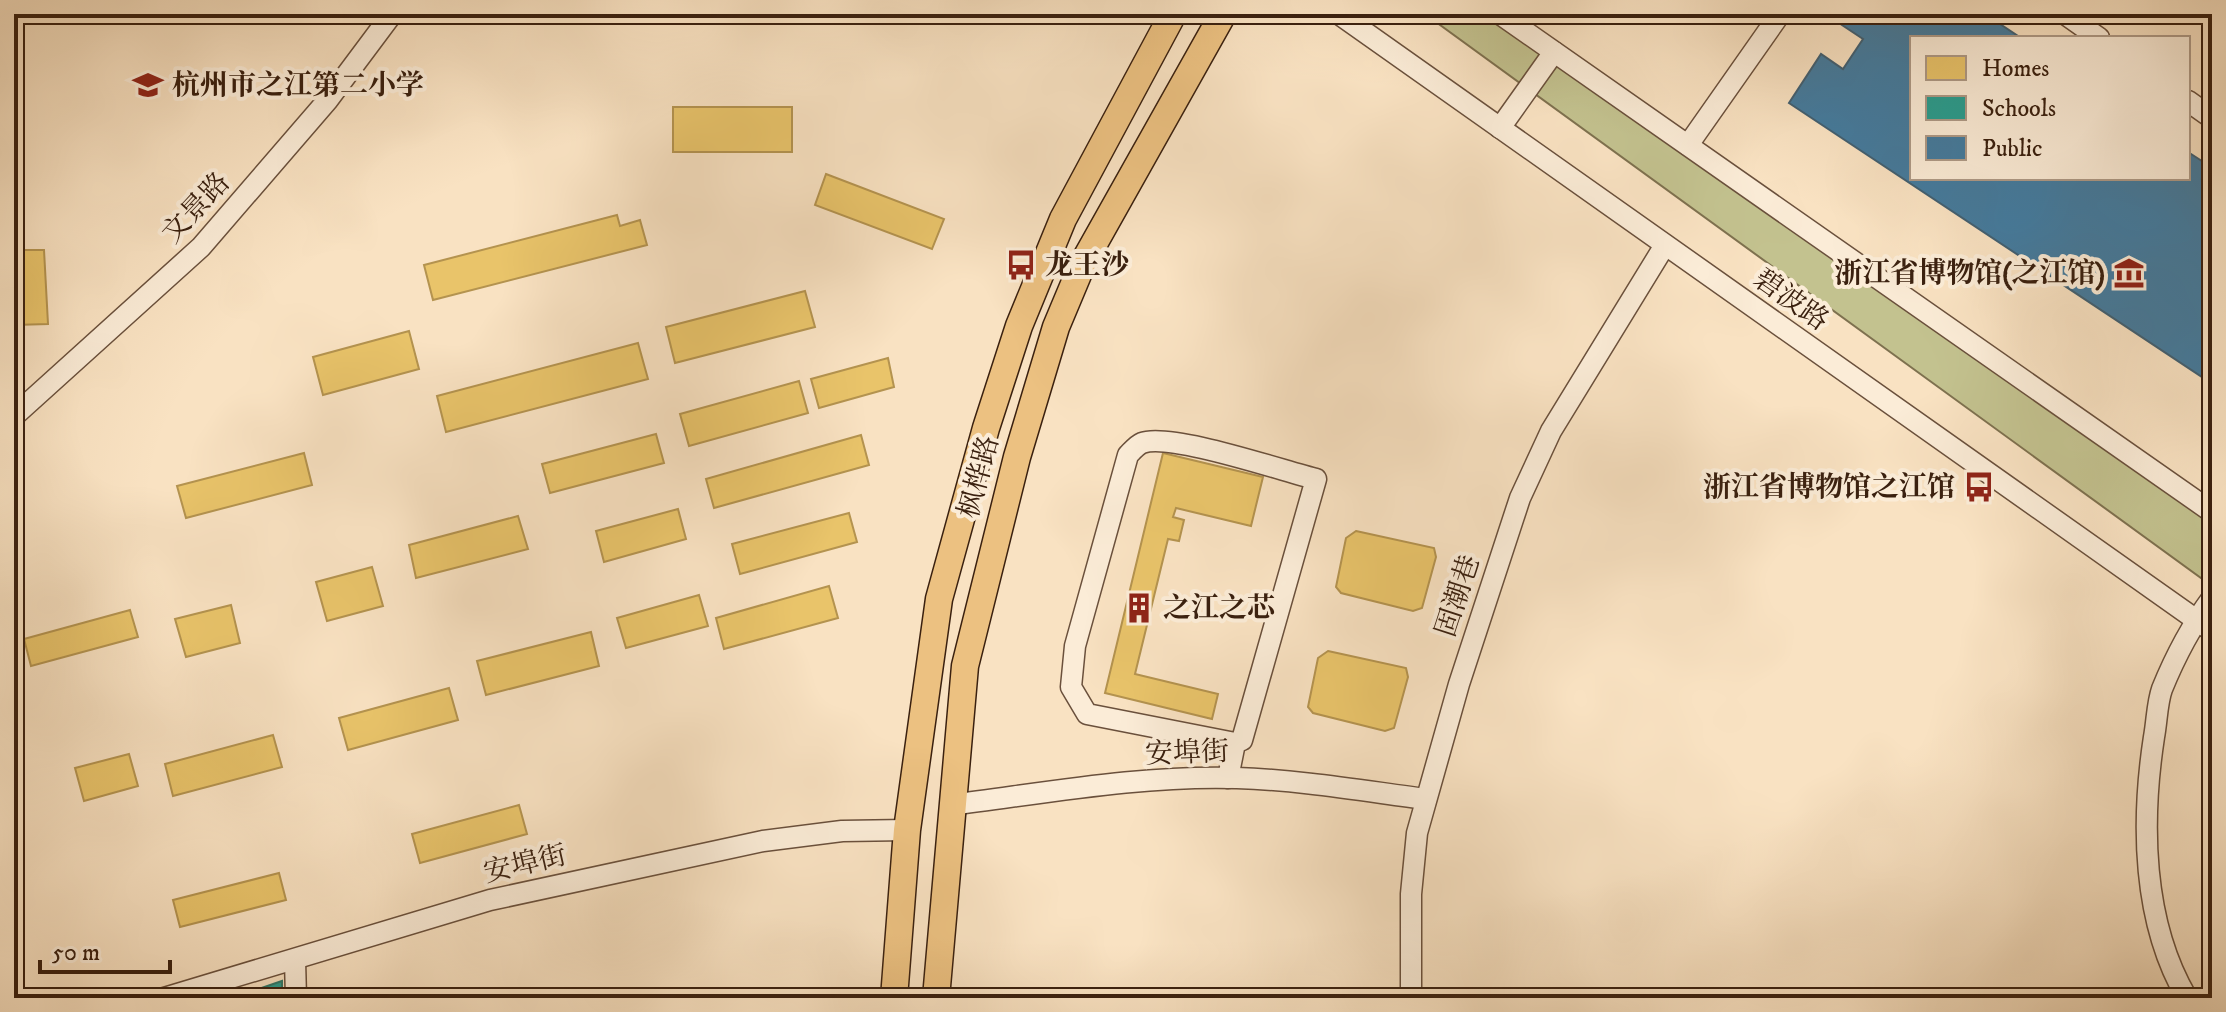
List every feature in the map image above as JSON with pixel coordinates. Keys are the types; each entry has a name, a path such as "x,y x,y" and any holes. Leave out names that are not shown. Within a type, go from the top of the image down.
{"main road":[{"name":"枫桦路","path":"894,998 907,830 939,599 986,428 1019,326 1063,219 1173,14"},
{"name":"枫桦路","path":"936,998 965,666 1017,457 1056,327 1082,265 1223,14"}],"street":[{"name":"文景路","path":"14,416 201,247 327,101 392,14"},
{"name":"碧波路","path":"1339,14 2204,625"},
{"path":"1500,14 2212,512"},
{"path":"1688,145 1780,14"},
{"path":"2065,14 2096,36"},
{"path":"1500,128 1554,52"},
{"path":"2190,102 2212,118"},
{"name":"固潮巷","path":"1411,998 1411,894 1417,833 1459,684 1520,498 1551,431 1665,245"},
{"path":"1161,441 1191,446 1316,479 1242,740 1235,743 1087,714 1071,687 1075,646 1128,455 1141,443 1161,441"},
{"path":"2187,998 2171,971 2150,886 2145,795 2161,691 2204,625 2212,598"},
{"path":"1228,778 1235,743"},
{"name":"安埠街","path":"951,805 1161,779 1228,778 1426,799"},
{"name":"安埠街","path":"164,998 490,900 748,844 842,831 907,830"},
{"path":"295,960 296,998"}],"shaded area":[{"path":"1425,14 1487,14 2212,521 2212,586"}],"building: Homes":[{"path":"673,107 792,107 792,152 673,152"},
{"path":"826,174 944,219 932,249 815,205"},
{"path":"617,215 620,226 640,220 647,245 433,300 424,265"},
{"path":"14,250 44,250 48,324 14,325"},
{"path":"805,291 815,327 675,363 666,327"},
{"path":"409,331 419,369 323,395 313,357"},
{"path":"638,343 648,379 446,432 437,396"},
{"path":"888,358 894,387 819,408 811,379"},
{"path":"799,381 808,413 689,446 680,414"},
{"path":"656,434 664,463 550,493 542,464"},
{"path":"861,435 869,465 714,508 706,479"},
{"path":"304,453 312,485 186,518 177,486"},
{"name":"之江之芯","path":"1163,453 1263,477 1251,526 1176,508 1173,517 1184,520 1179,541 1168,539 1135,674 1218,694 1212,719 1105,693"},
{"path":"678,509 686,539 604,562 596,531"},
{"path":"849,513 857,542 740,574 732,544"},
{"path":"518,516 528,549 416,578 409,545"},
{"path":"1356,531 1434,548 1436,557 1422,608 1413,611 1341,593 1336,587 1346,538"},
{"path":"372,567 383,606 327,621 316,582"},
{"path":"829,586 838,618 724,649 716,618"},
{"path":"699,595 708,626 626,648 617,618"},
{"path":"231,605 240,643 186,657 175,619"},
{"path":"130,610 138,637 31,666 24,639"},
{"path":"591,632 599,666 486,695 477,661"},
{"path":"1328,651 1406,668 1408,677 1394,728 1385,731 1313,713 1308,707 1318,658"},
{"path":"449,688 458,720 348,750 339,718"},
{"path":"273,735 282,767 173,796 165,764"},
{"path":"129,754 138,786 84,801 75,768"},
{"path":"519,805 527,834 420,863 412,834"},
{"path":"279,873 286,900 180,927 173,900"}],"building: Schools":[{"path":"282,981 282,998 232,998"}],"building: Public":[{"name":"浙江省博物馆(之江馆)","path":"1841,14 1985,14 2018,36 1910,36 1910,180 2190,180 2190,153 2211,167 2202,179 2212,185 2212,361 2202,377 1789,103 1821,54 1843,69 1863,39 1836,21"}],"place":[{"name":"杭州市之江第二小学","path":"148,85"},
{"name":"龙王沙","path":"1021,265"},
{"name":"浙江省博物馆(之江馆)","path":"2129,273"},
{"name":"浙江省博物馆之江馆","path":"1979,487"},
{"name":"之江之芯","path":"1139,608"}]}
